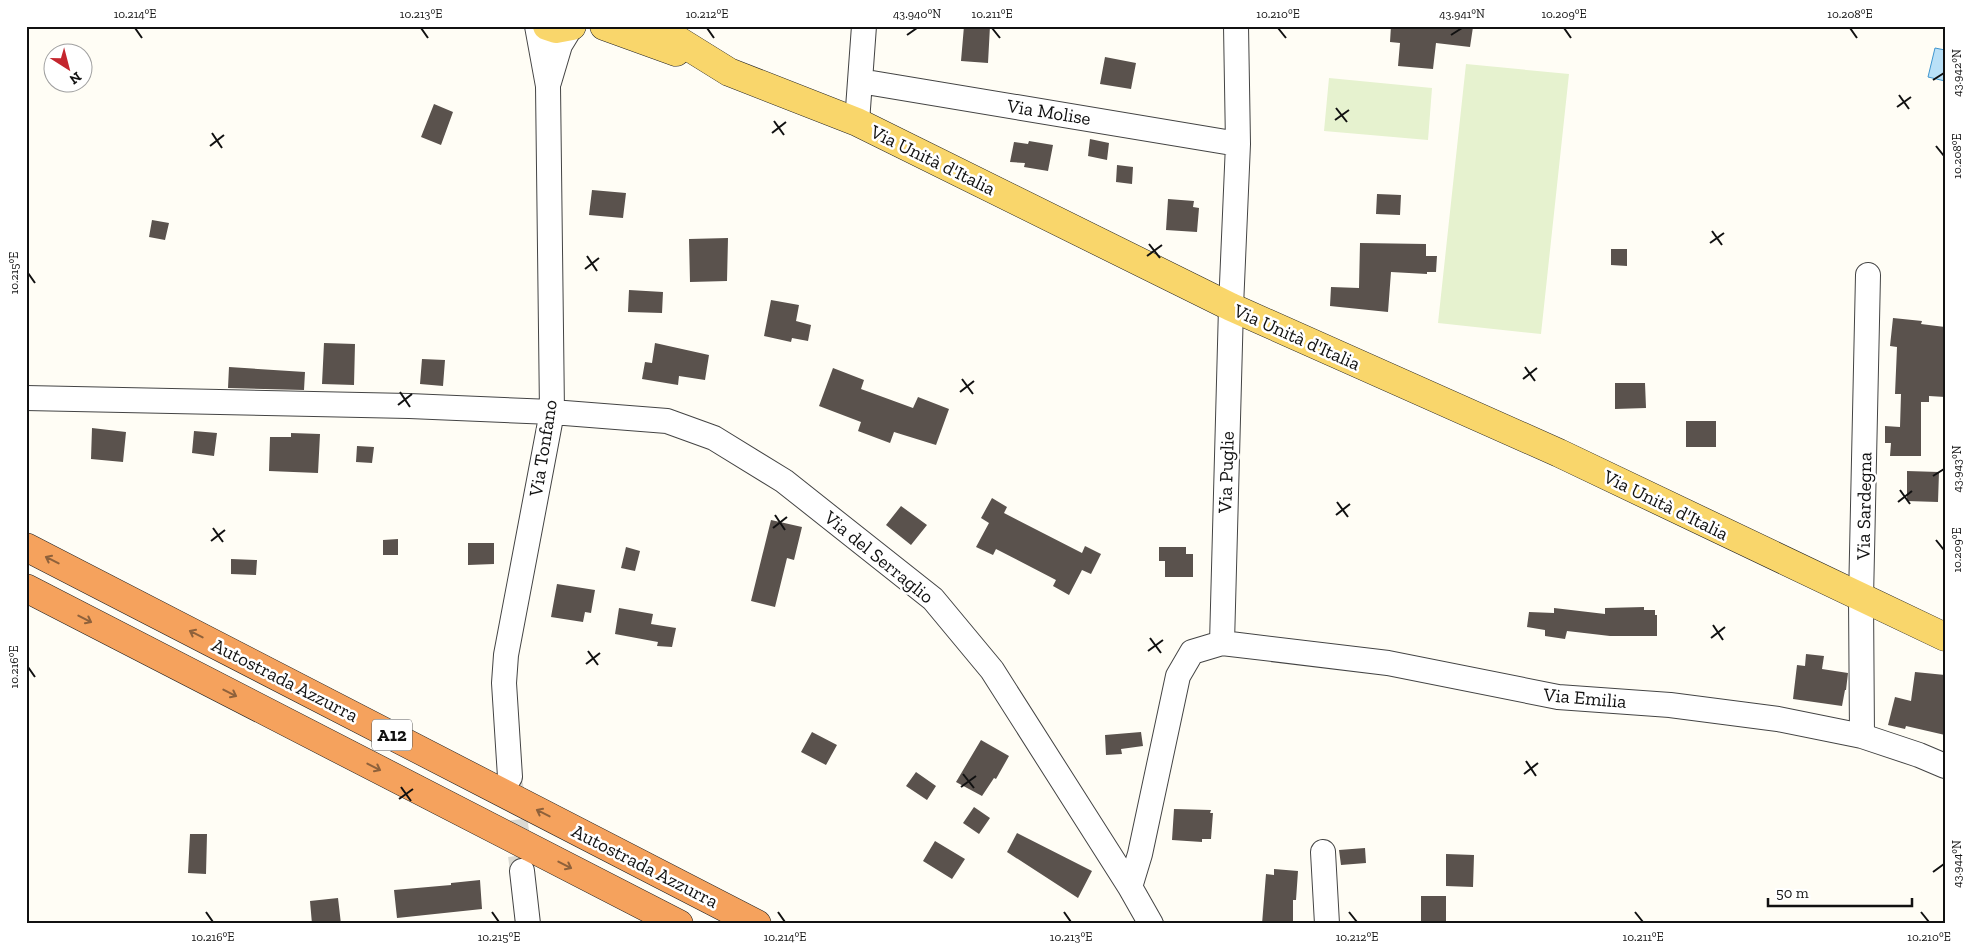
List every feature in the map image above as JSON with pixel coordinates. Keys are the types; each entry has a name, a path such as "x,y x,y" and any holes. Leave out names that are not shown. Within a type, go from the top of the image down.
{"highway":[{"name":"Autostrada Azzurra","path":"26,547 758,924"},
{"name":"Autostrada Azzurra","path":"26,588 679,924"}],"main road":[{"path":"546,26 556,29 572,26"},
{"path":"604,26 729,72"},
{"name":"Via Unità d'Italia","path":"655,26 729,72 857,122 1231,307 1559,453 1861,599 1945,637"}],"street":[{"path":"537,26 548,86"},
{"path":"548,86 560,45 572,26"},
{"path":"857,122 864,26"},
{"name":"Via Puglie","path":"1222,643 1231,307 1238,144 1236,26"},
{"name":"Via Molise","path":"860,81 1238,144"},
{"name":"Via Tonfano","path":"510,777 504,683 506,655 552,412 548,86"},
{"name":"Via Sardegna","path":"1862,736 1861,599 1868,275"},
{"name":"Via del Serraglio","path":"26,398 409,406 552,412 667,420 714,438 784,480 933,599 992,670 1130,886 1151,924"},
{"path":"1130,886 1140,854 1178,676 1192,652 1222,643"},
{"name":"Via Emilia","path":"1222,643 1388,663 1549,696 1680,706 1778,719 1862,736 1919,754 1945,766"},
{"path":"1322,852 1327,924"},
{"path":"522,871 528,924"}],"green space":[{"path":"1466,64 1569,74 1541,334 1438,323"},
{"path":"1329,78 1432,88 1428,140 1324,131"}],"water":[{"path":"1935,48 1945,50 1945,81 1928,77"}],"building":[{"path":"964,26 990,26 988,63 961,61"},
{"path":"1391,26 1473,27 1470,47 1436,43 1433,69 1398,66 1400,43 1390,42"},
{"path":"1105,57 1136,63 1131,89 1100,84"},
{"path":"434,104 453,112 441,145 421,137"},
{"path":"1090,139 1109,143 1107,160 1088,156"},
{"path":"1029,141 1053,145 1048,171 1024,167 1025,163 1010,162 1014,142 1028,144"},
{"path":"1117,165 1133,167 1132,184 1116,182"},
{"path":"592,190 626,193 623,218 589,215"},
{"path":"1377,194 1401,195 1400,215 1376,214"},
{"path":"1168,199 1194,201 1193,207 1199,208 1197,232 1166,230"},
{"path":"152,220 169,223 165,240 149,237"},
{"path":"728,238 727,281 690,282 689,239"},
{"path":"1360,243 1426,244 1426,256 1437,256 1436,272 1427,272 1427,274 1391,272 1388,312 1330,306 1331,287 1359,288"},
{"path":"1611,249 1627,249 1627,266 1611,265"},
{"path":"629,290 663,292 662,313 628,312"},
{"path":"771,300 799,305 796,321 811,325 808,341 792,338 791,342 764,336"},
{"path":"1893,318 1922,321 1921,324 1945,327 1945,397 1929,396 1929,402 1921,402 1921,456 1890,456 1891,443 1885,443 1885,426 1900,427 1901,394 1895,394 1897,347 1890,346"},
{"path":"324,343 355,344 354,385 322,384"},
{"path":"655,343 709,355 705,380 679,376 678,385 642,379 645,362 652,363"},
{"path":"422,359 445,360 443,386 420,384"},
{"path":"229,367 305,372 304,390 228,388"},
{"path":"833,368 864,380 861,389 913,408 918,397 949,409 936,445 894,432 890,443 858,431 861,422 819,406"},
{"path":"1615,383 1645,383 1646,408 1615,409"},
{"path":"1686,421 1716,421 1716,447 1686,447"},
{"path":"92,428 126,432 123,462 91,459"},
{"path":"194,431 217,433 214,456 192,453"},
{"path":"291,433 320,434 318,473 269,471 270,437 291,437"},
{"path":"357,446 374,447 372,463 356,462"},
{"path":"1907,471 1939,472 1938,502 1907,501"},
{"path":"992,498 1007,507 1004,513 1082,553 1085,546 1101,554 1091,574 1082,570 1069,595 1053,586 1056,580 996,549 993,555 976,547 989,523 981,518"},
{"path":"901,506 927,525 911,545 886,525"},
{"path":"771,520 802,527 794,560 787,558 775,607 751,601"},
{"path":"398,539 398,555 383,555 383,540"},
{"path":"468,543 494,543 494,564 468,565"},
{"path":"626,547 640,551 635,571 621,568"},
{"path":"1159,547 1186,547 1186,554 1193,554 1193,577 1165,577 1165,561 1159,561"},
{"path":"231,559 257,560 256,575 231,574"},
{"path":"557,584 595,590 591,613 585,612 583,622 551,617"},
{"path":"1644,607 1644,610 1655,610 1655,615 1657,615 1657,636 1610,636 1567,631 1565,639 1545,636 1545,630 1527,627 1529,612 1554,613 1554,608 1605,614 1605,608"},
{"path":"619,608 653,614 651,624 676,628 672,647 657,646 658,642 615,634"},
{"path":"1806,654 1824,656 1822,669 1848,673 1842,706 1793,699 1797,665 1805,666"},
{"path":"1915,672 1945,675 1945,735 1906,726 1905,729 1888,725 1895,697 1911,701"},
{"path":"812,732 837,745 826,765 801,752"},
{"path":"1141,732 1143,746 1121,749 1122,754 1106,755 1105,735"},
{"path":"981,740 1009,756 996,779 994,778 982,796 956,782"},
{"path":"916,772 936,786 927,800 906,786"},
{"path":"974,807 990,818 979,834 963,823"},
{"path":"1174,809 1211,810 1210,813 1213,813 1211,839 1202,839 1202,842 1172,840"},
{"path":"1017,833 1092,871 1078,898 1007,852"},
{"path":"190,834 207,834 206,874 188,873"},
{"path":"935,841 965,859 952,879 923,861"},
{"path":"1365,848 1366,863 1341,865 1339,850"},
{"path":"1446,854 1474,855 1473,887 1446,886"},
{"path":"1274,869 1298,871 1296,900 1293,900 1293,924 1262,924 1266,874 1274,875"},
{"path":"480,880 482,909 397,918 394,890 451,885 451,883"},
{"path":"1421,896 1446,896 1446,924 1421,924"},
{"path":"338,898 341,924 312,924 310,901"}],"tunnel":[{"path":"511,784 522,871"}]}
